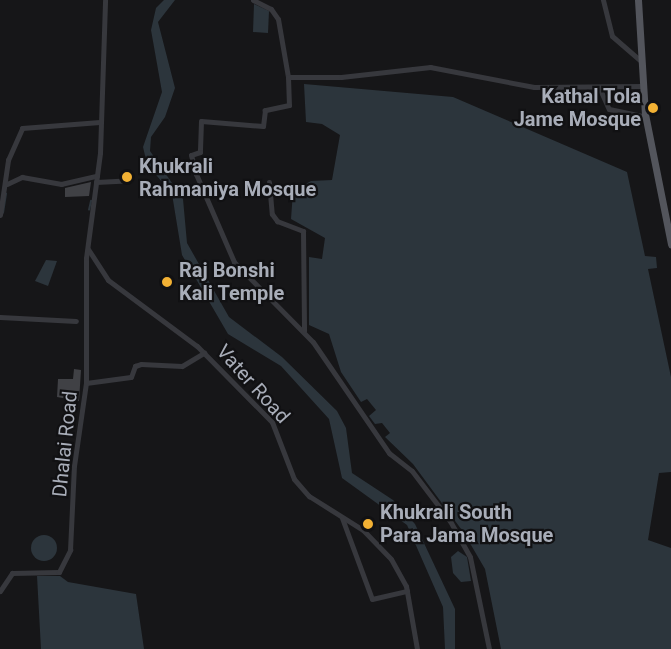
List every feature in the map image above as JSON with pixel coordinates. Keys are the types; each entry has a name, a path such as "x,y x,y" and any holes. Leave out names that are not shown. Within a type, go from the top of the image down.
{"main road":[{"path":"638,0 642,86 671,244"}],"street":[{"name":"Dhalai Road","path":"0,591 12,573 59,572 68,562 74,466 86,383 87,247 97,179 105,0"},
{"path":"253,0 271,9 278,19 288,77 290,105 266,110 263,126 201,121 200,152 191,155 228,253 244,275 304,332 389,453 412,471 461,539 470,557 489,649"},
{"path":"603,0 612,36 641,61"},
{"path":"288,77 370,74 430,67 534,87 642,86"},
{"path":"599,87 609,109 643,116"},
{"path":"0,215 7,184 8,160 22,128 100,122"},
{"path":"7,184 22,177 61,184 97,179 130,180"},
{"path":"269,182 272,214 277,221 303,231 304,332"},
{"name":"Vater Road","path":"87,247 108,279 204,353 272,422 300,486 383,549 400,572 407,591 417,649"},
{"path":"0,317 76,321"},
{"path":"86,383 131,377 135,366 141,364 182,366 204,353"},
{"path":"342,518 372,599 407,591"}],"shaded area":[{"path":"164,0 175,0 158,22 175,88 165,117 151,137 150,151 183,199 187,243 229,317 282,357 337,411 346,428 352,473 393,500 415,524 455,609 455,649 445,649 443,607 407,525 342,478 329,419 281,366 228,334 182,255 172,194 147,164 143,147 162,92 151,30 156,8"},
{"path":"254,4 269,11 268,33 253,32"},
{"path":"304,84 453,97 627,172 645,256 656,257 657,268 648,269 671,377 671,472 659,473 648,540 671,548 671,649 501,649 485,569 464,533 413,464 385,437 390,433 382,423 375,424 369,416 376,410 367,399 361,402 341,372 329,334 309,325 309,257 322,259 325,238 291,219 293,191 311,181 332,180 340,135 322,124 306,122"},
{"path":"46,260 57,261 48,286 35,281"},
{"path":"44,535 53,539 57,548 53,557 44,561 35,557 31,548 35,539"},
{"path":"458,551 467,557 471,581 461,582 453,573 451,557"},
{"path":"37,576 60,576 68,582 136,594 144,649 41,649"}],"building":[{"path":"91,182 89,196 65,197 65,188"},
{"path":"74,369 81,370 79,401 57,397 58,379 73,379"}],"waterway":[{"path":"3,213 6,194"},
{"path":"89,210 91,201"}],"place":[{"name":"Kathal Tola Jame Mosque","path":"653,108"},
{"name":"Khukrali Rahmaniya Mosque","path":"127,177"},
{"name":"Raj Bonshi Kali Temple","path":"167,282"},
{"name":"Khukrali South Para Jama Mosque","path":"368,524"}]}
